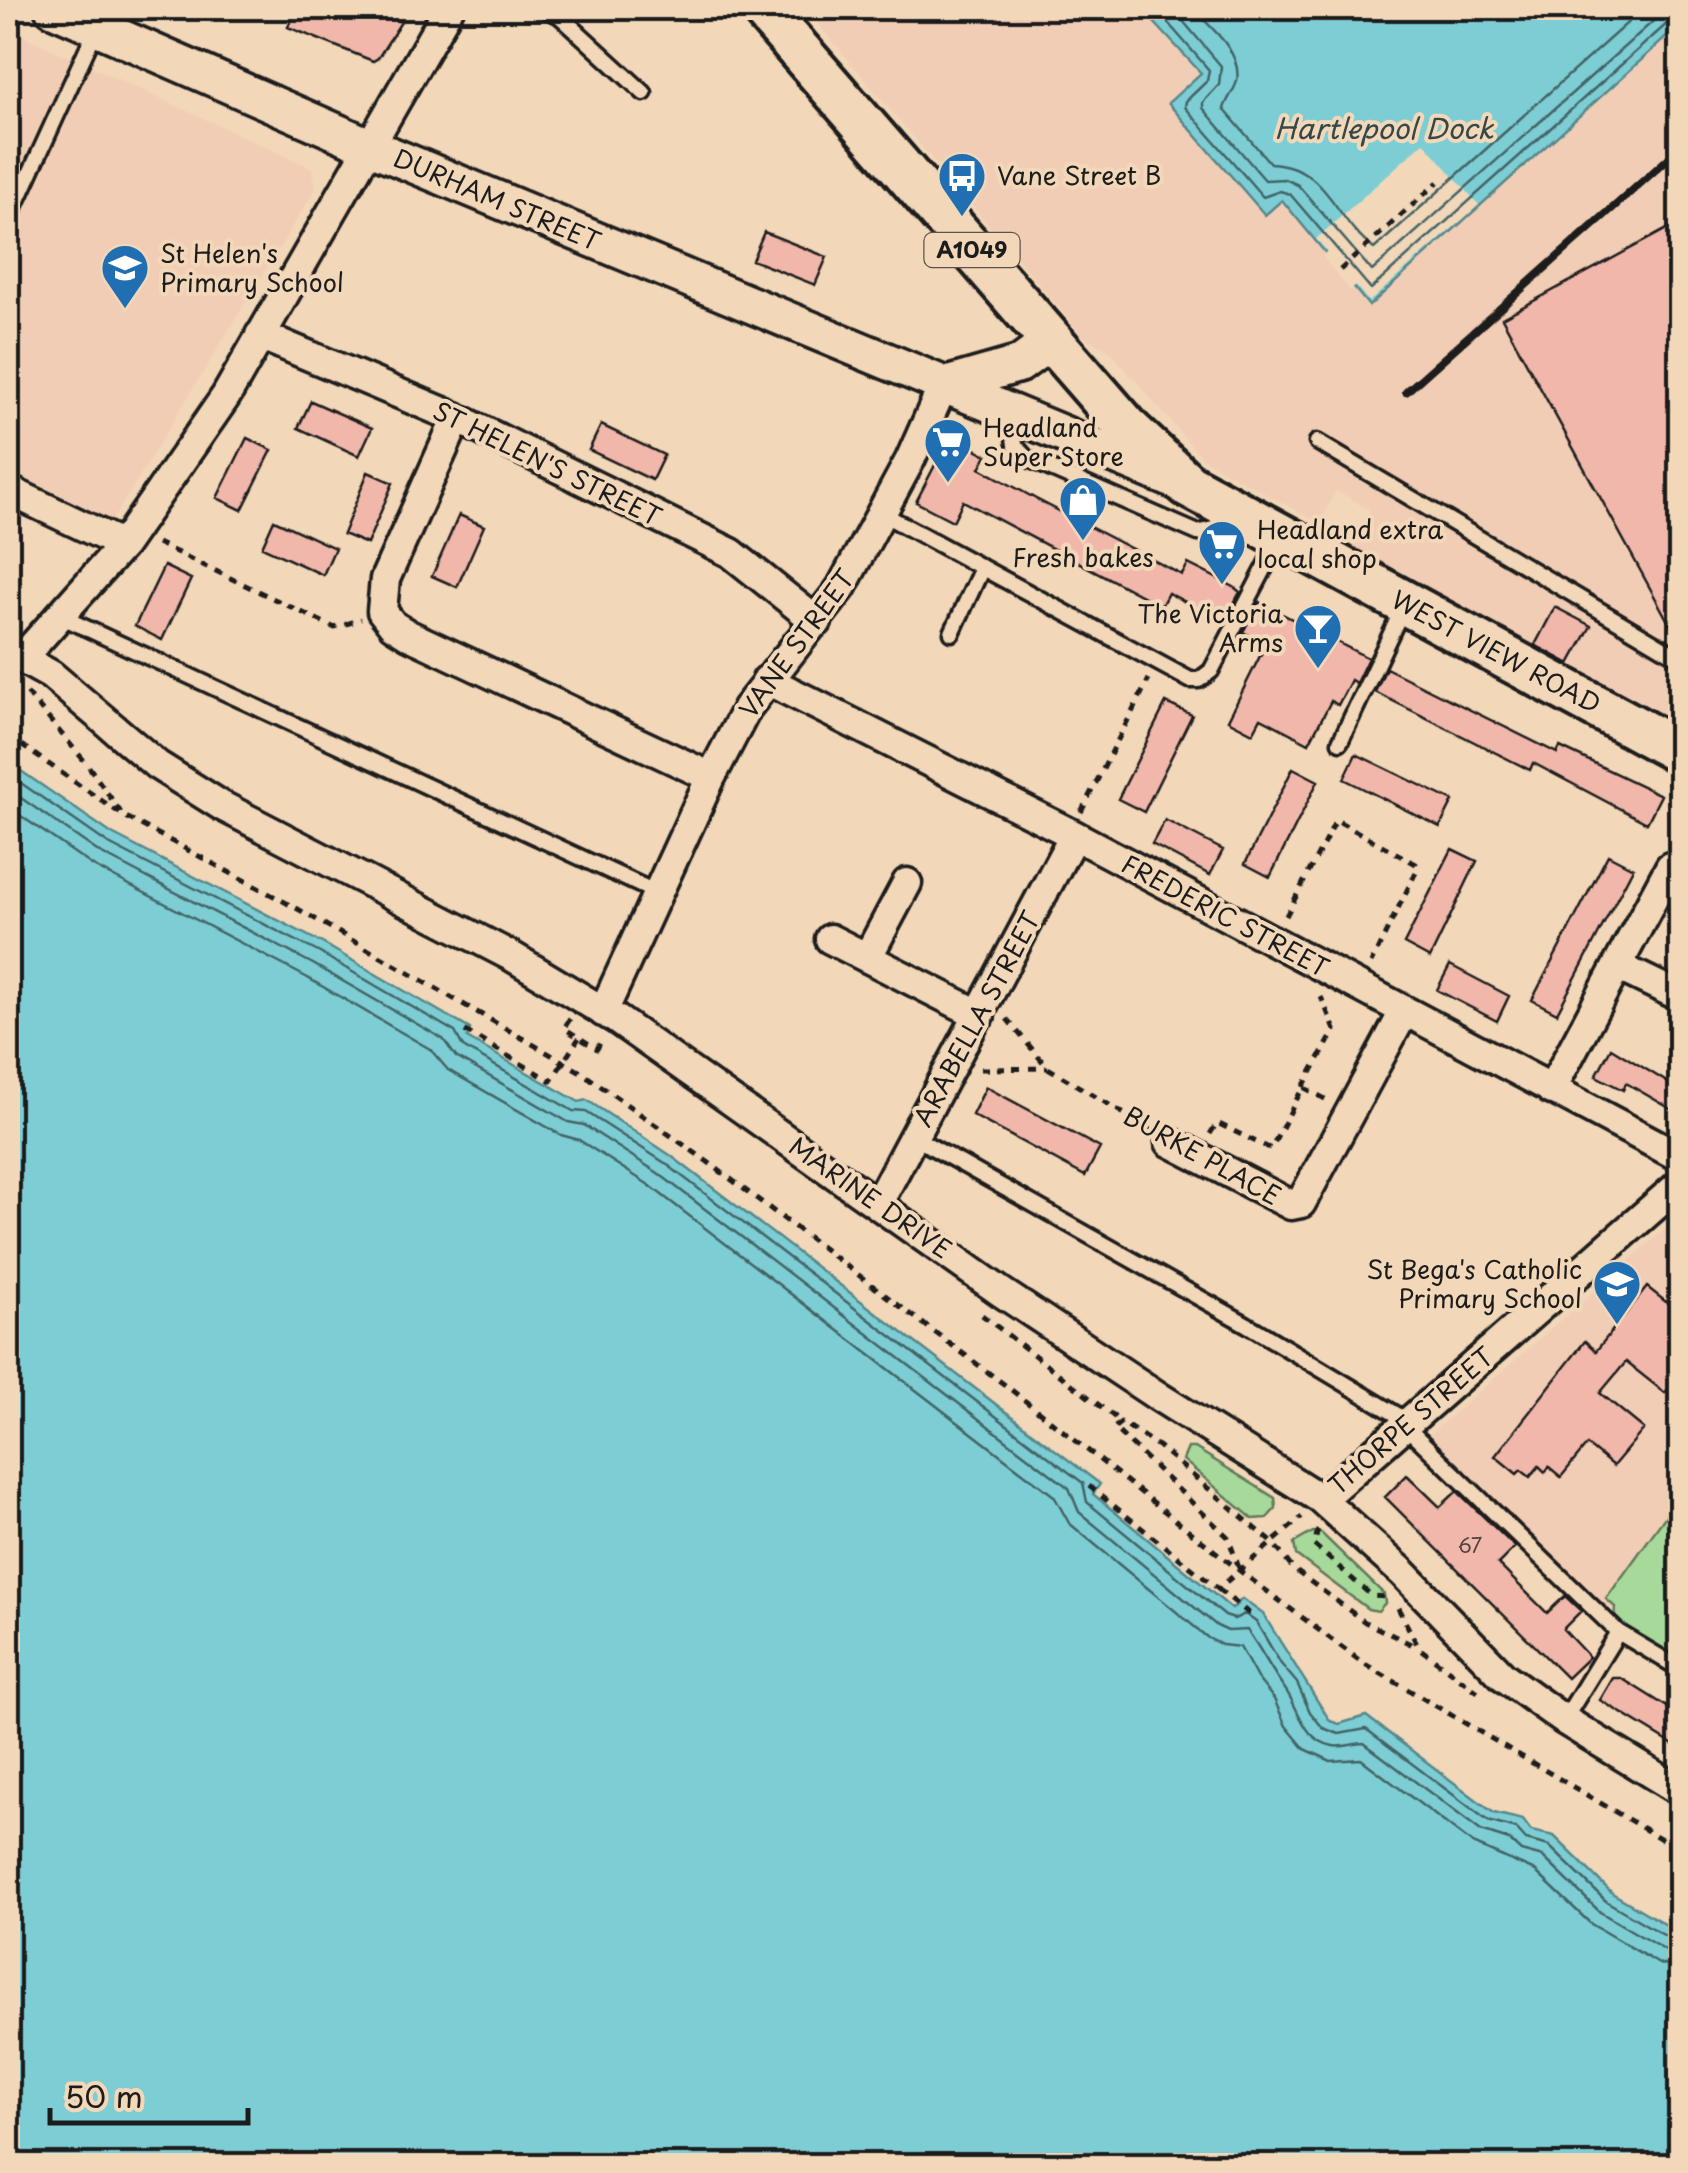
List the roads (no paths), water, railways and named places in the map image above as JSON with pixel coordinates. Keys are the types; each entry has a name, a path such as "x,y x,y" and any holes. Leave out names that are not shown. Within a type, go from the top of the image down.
{"main road":[{"name":"WEST VIEW ROAD","path":"762,8 1132,432 1188,486 1680,752"}],"street":[{"name":"DURHAM STREET","path":"53,8 371,147 1188,486"},
{"path":"15,655 60,616 127,538 226,396 449,8"},
{"name":"ST HELEN'S STREET","path":"260,336 456,418 731,553 817,622"},
{"path":"943,386 1020,364 1051,341"},
{"name":"VANE STREET","path":"603,1012 746,708 840,588 882,514 943,386"},
{"path":"456,418 385,578 382,611 409,635 711,777"},
{"path":"8,490 127,538"},
{"name":"MARINE DRIVE","path":"15,655 74,693 157,765 222,806 512,957 603,1012 1402,1572 1503,1676 1564,1720 1680,1790"},
{"name":"FREDERIC STREET","path":"767,680 1075,829 1272,941 1680,1157"},
{"name":"ARABELLA STREET","path":"878,1203 985,1007 1075,829"},
{"path":"1551,1090 1670,867"},
{"path":"867,958 907,883"},
{"path":"830,939 985,1007"},
{"path":"1617,966 1673,993"},
{"name":"BURKE PLACE","path":"1170,1142 1292,1205 1301,1203 1404,1012"},
{"name":"THORPE STREET","path":"1316,1512 1407,1424 1680,1184"}],"lane":[{"path":"545,8 560,16 644,93"},
{"path":"8,222 97,26"},
{"path":"882,514 1190,680 1199,680 1212,671 1266,528 1198,534 1026,458 1015,446 1011,414"},
{"path":"1316,442 1680,658"},
{"path":"952,633 982,568"},
{"path":"1340,742 1405,603"},
{"path":"60,616 657,893"},
{"path":"914,1137 1229,1314 1407,1424 1618,1632 1680,1669"},
{"path":"1564,1720 1618,1632"}],"water":[{"name":"Hartlepool Dock","path":"1141,8 1680,8 1680,25 1369,306 1282,200 1265,215 1168,103 1201,73"},
{"path":"8,762 112,834 324,944 470,1029 467,1038 579,1102 587,1100 670,1155 1100,1484 1093,1494 1232,1609 1242,1599 1263,1614 1330,1721 1339,1724 1366,1716 1494,1813 1523,1820 1531,1831 1554,1836 1612,1893 1680,1933 1680,2165 8,2165"}],"railway":[{"path":"1406,392 1680,148"}],"place":[{"name":"Vane Street B","path":"962,218"},
{"name":"St Helen's Primary School","path":"125,310"},
{"name":"Headland Super Store","path":"948,484"},
{"name":"Fresh bakes","path":"1083,542"},
{"name":"Headland extra local shop","path":"1222,586"},
{"name":"The Victoria Arms","path":"1318,670"},
{"name":"St Bega's Catholic Primary School","path":"1617,1326"}]}
